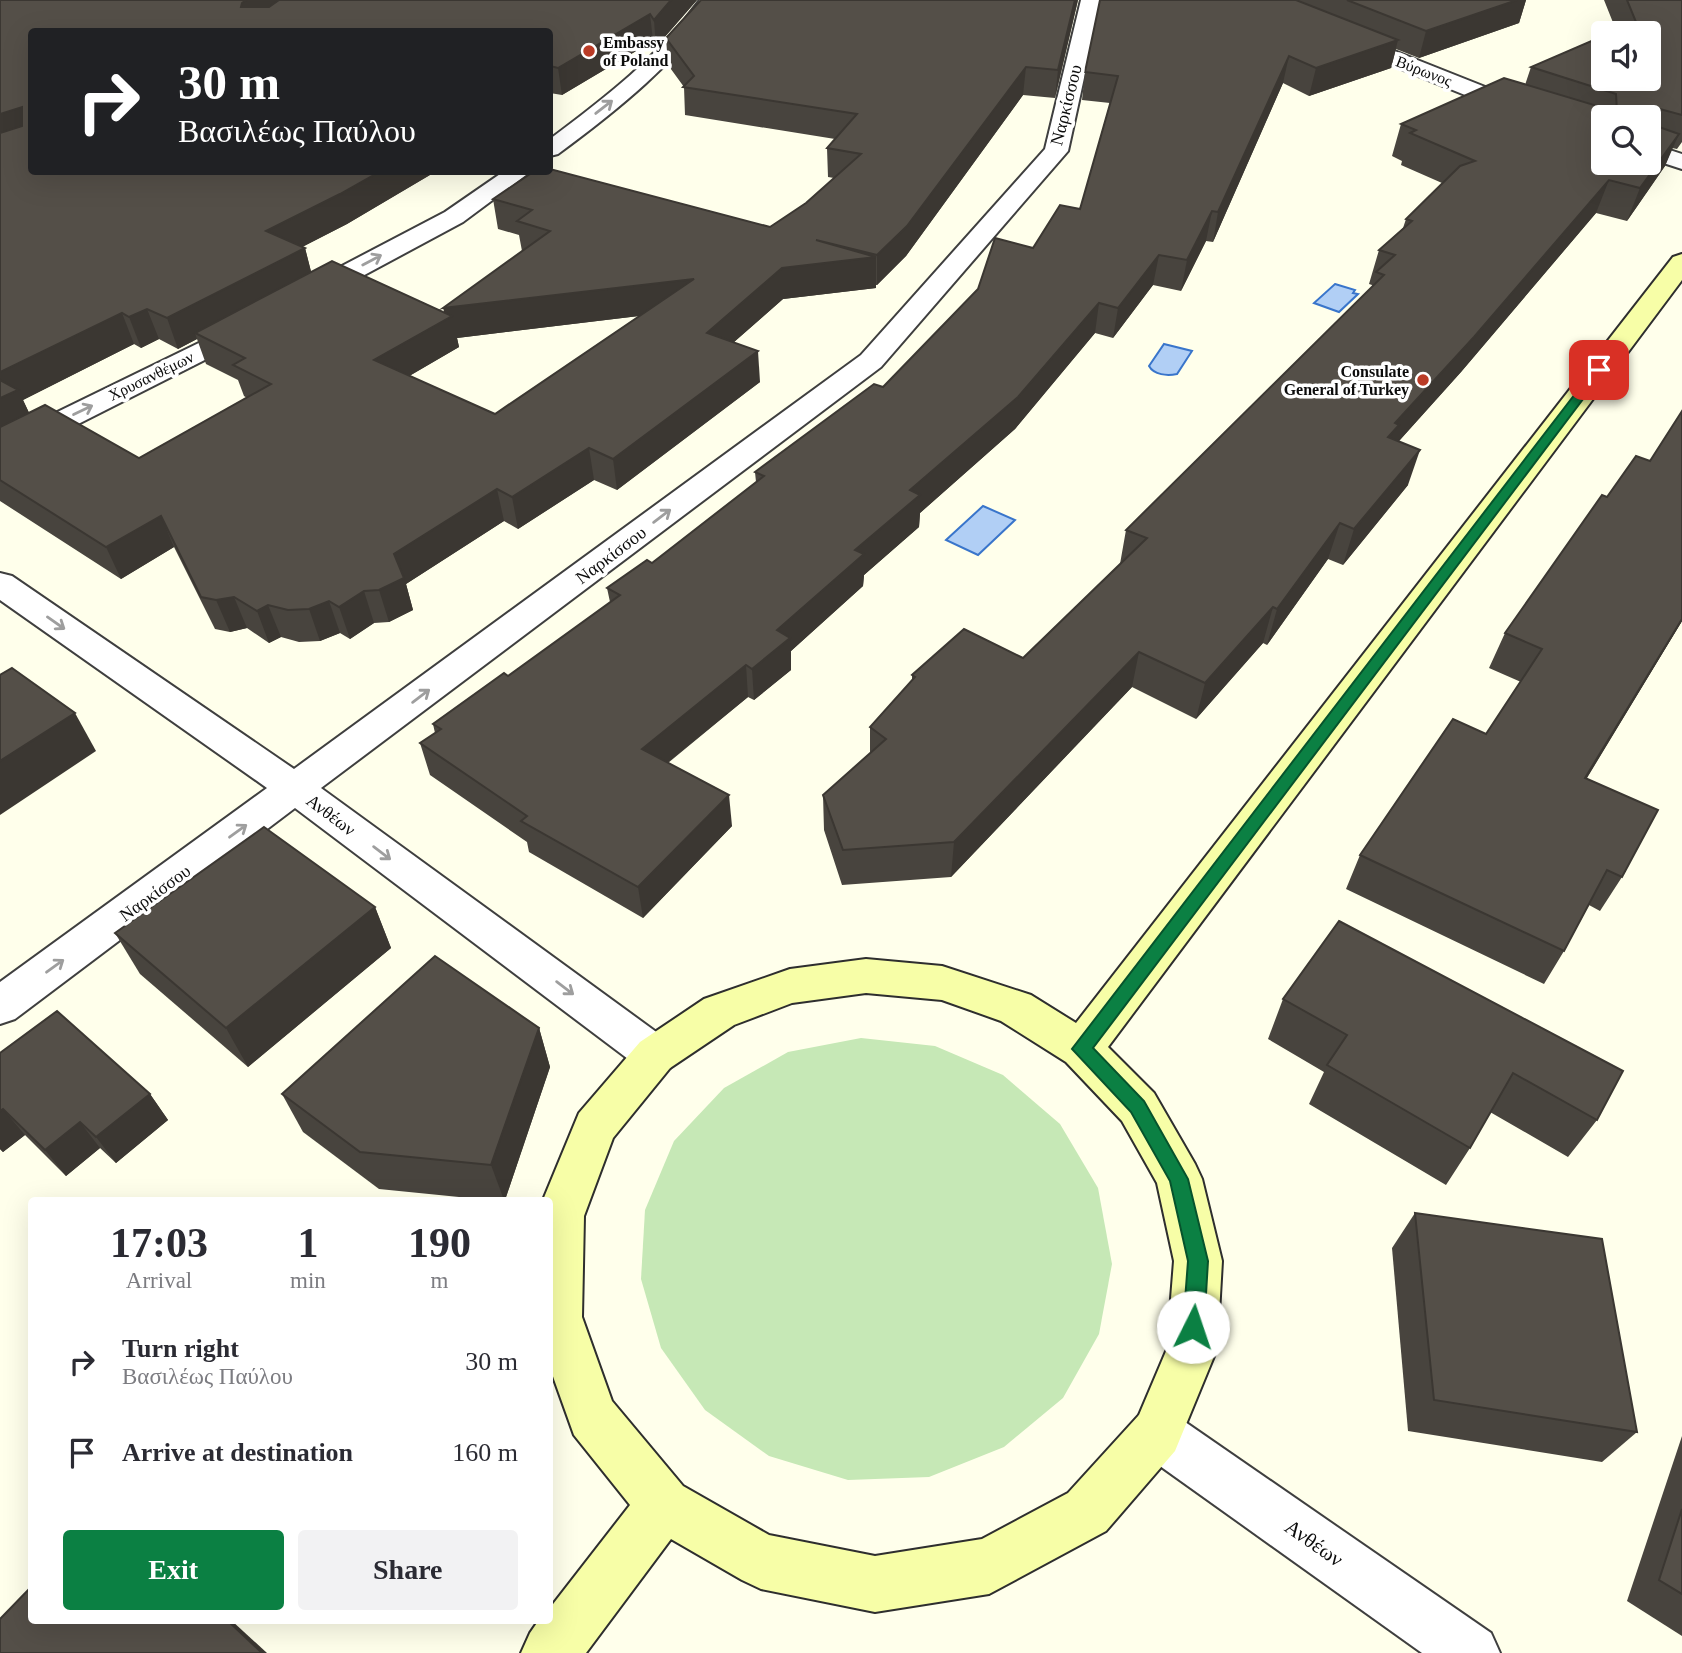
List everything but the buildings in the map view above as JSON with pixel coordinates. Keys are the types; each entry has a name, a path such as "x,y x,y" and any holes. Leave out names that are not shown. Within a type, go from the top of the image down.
{"street":[{"path":"553,147 644,76 697,20 710,0"},
{"name":"Ναρκίσσου","path":"0,1006 871,360 1056,151 1091,0"},
{"name":"Βύρωνος","path":"1248,0 1505,103 1591,131"},
{"path":"1661,155 1682,162"},
{"name":"Χρυσανθέμων","path":"0,452 276,312 454,216 514,175"},
{"path":"1082,1049 1682,261"},
{"name":"Ανθέων","path":"0,584 296,789 655,1055"},
{"path":"866,976 942,983 1016,1008 1082,1049 1138,1107 1179,1179 1198,1261 1192,1349 1157,1433 1087,1512 989,1566 875,1584 761,1561 664,1505 592,1417 557,1317 560,1216 595,1128 655,1055 719,1012 790,986 866,976"},
{"name":"Ανθέων","path":"1157,1433 1471,1653"},
{"path":"550,1653 664,1505"}],"green space":[{"path":"861,1038 935,1046 1003,1075 1060,1124 1098,1188 1112,1264 1099,1334 1063,1398 1004,1447 929,1477 848,1480 769,1456 705,1410 661,1348 641,1279 645,1210 674,1141 724,1088 788,1052"}],"water":[{"path":"1335,284 1355,290 1353,293 1358,294 1339,312 1314,303"},
{"path":"1164,344 1192,351 1177,374 1161,374 1149,366"},
{"path":"983,506 1015,520 978,555 946,540"}],"place":[{"name":"Embassy of Poland","path":"589,51"},
{"name":"Consulate General of Turkey","path":"1423,380"}],"route":[{"path":"1193,1327 1198,1261 1179,1179 1138,1107 1082,1049 1599,370"}]}
